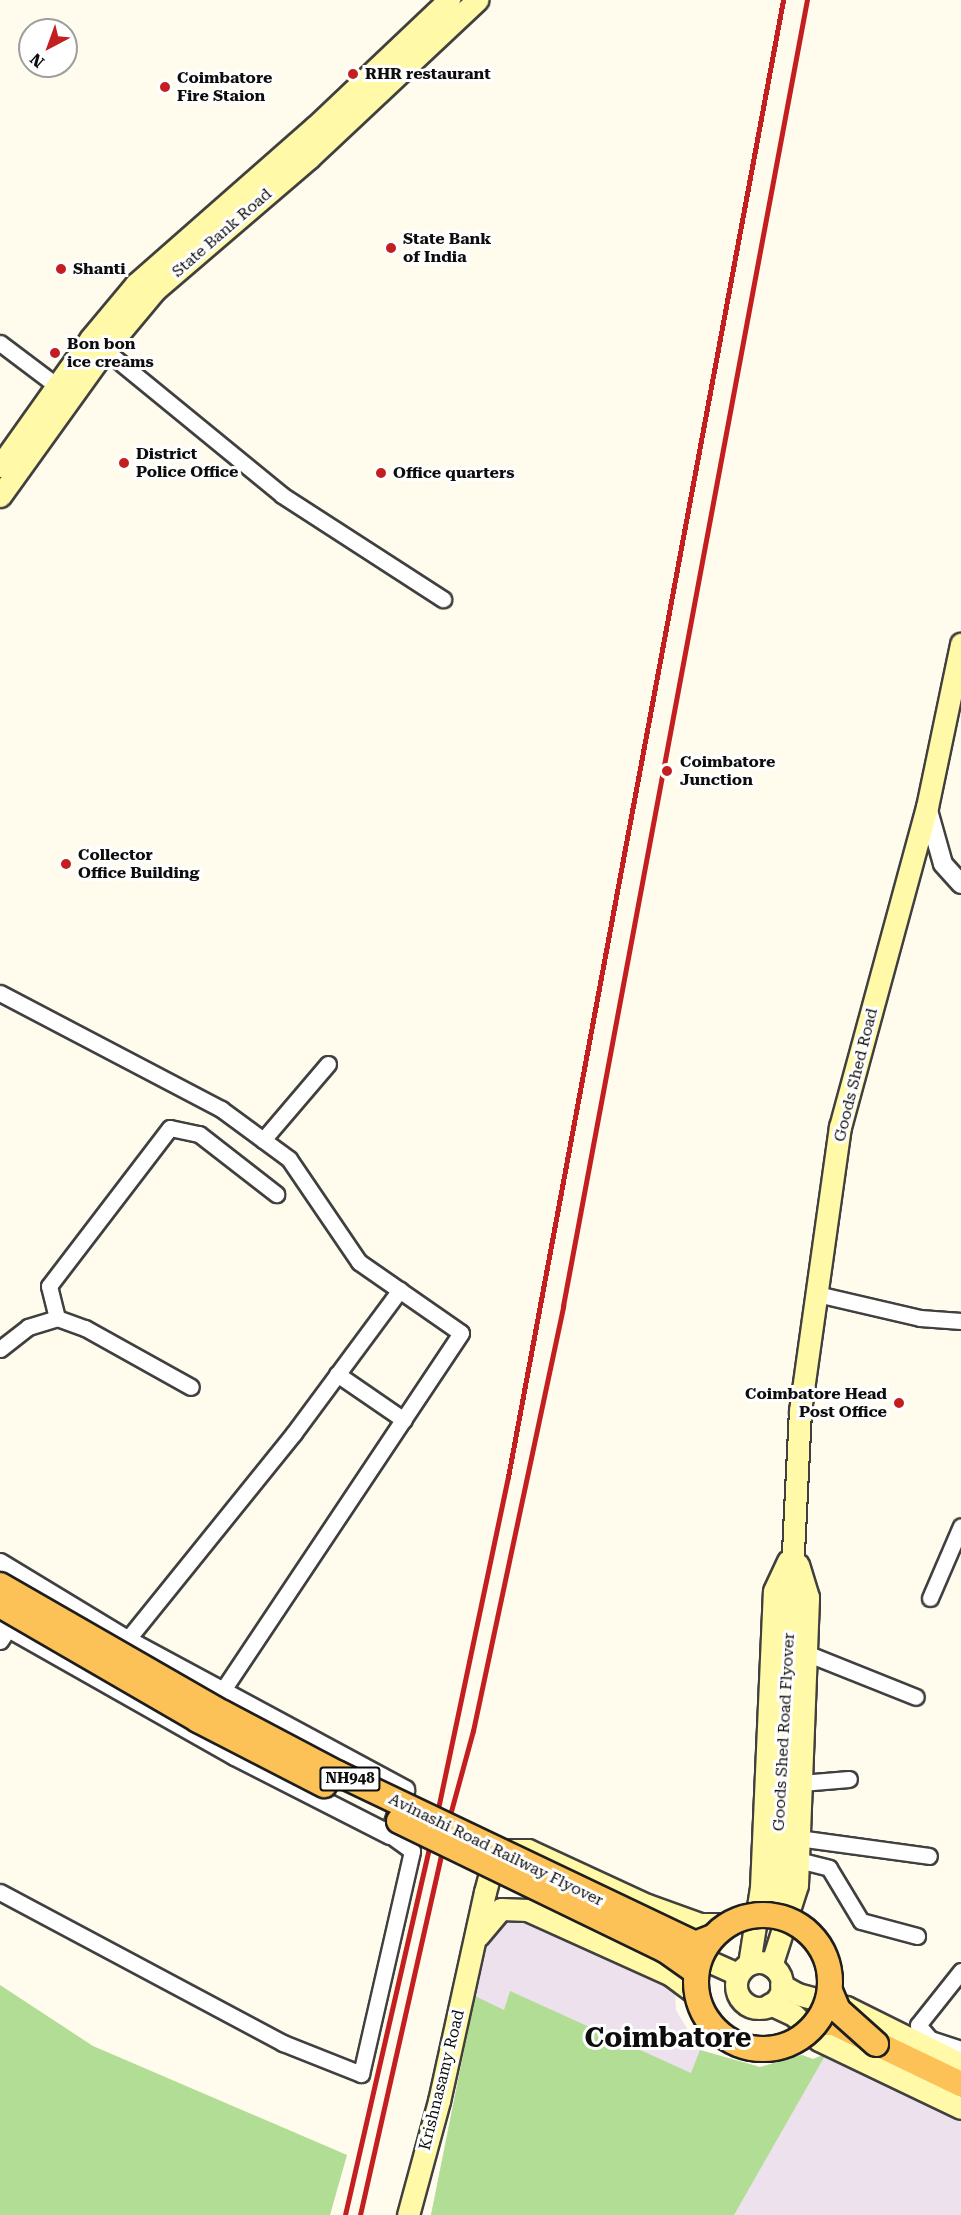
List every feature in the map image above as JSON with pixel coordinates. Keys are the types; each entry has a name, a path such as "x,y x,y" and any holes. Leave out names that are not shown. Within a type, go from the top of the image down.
{"highway":[{"name":"Avinashi Road Railway Flyover","path":"0,1584 223,1713 337,1773 695,1944 707,1957"},
{"name":"Avinashi Road Railway Flyover","path":"10,1607 264,1755 666,1950 707,1957"},
{"name":"NH948","path":"830,1990 817,2023 801,2039 780,2048 758,2050 737,2044 718,2032 704,2015 707,1957 758,1915 775,1916 794,1922 811,1934 829,1970 830,1990 838,2010 876,2044"},
{"name":"NH948","path":"817,2023 834,2023 961,2084"}],"main road":[{"name":"State Bank Road","path":"0,466 57,386 136,284 315,128 449,0"},
{"name":"State Bank Road","path":"0,496 105,350 155,290 309,158 477,0"},
{"name":"Goods Shed Road","path":"794,1549 800,1411 840,1127 927,807 961,644"},
{"name":"Goods Shed Road Flyover","path":"775,1916 794,1549"},
{"path":"794,1549 808,1597 798,1860 794,1899 771,1966 781,1985 797,1994 846,2007 961,2064"},
{"path":"794,1549 774,1591 761,1887 744,1969 736,1988 743,2002 756,2008 770,2004 794,2015 819,2040 961,2108"},
{"path":"10,1607 48,1624"},
{"name":"Krishnasamy Road","path":"408,2215 494,1858 506,1849 528,1850 646,1905 700,1924 707,1957 663,1970 527,1910 501,1909 483,1926 474,1945"},
{"path":"707,1957 744,1969 771,1966"},
{"path":"770,2004 781,1985"}],"street":[{"path":"0,343 57,386"},
{"path":"105,350 282,495 443,599"},
{"path":"927,807 943,864 961,884"},
{"path":"0,993 221,1109 289,1159 359,1262 461,1333 221,1693"},
{"path":"263,1140 328,1064"},
{"path":"57,1318 49,1286 170,1128 199,1134 276,1194"},
{"path":"128,1640 337,1374 400,1290"},
{"path":"817,1294 958,1325"},
{"path":"0,1349 28,1327 57,1318 85,1328 191,1387"},
{"path":"337,1374 404,1420"},
{"path":"930,1598 961,1526"},
{"path":"0,1563 221,1693 405,1791 390,1835"},
{"path":"0,1892 283,2043 361,2074 412,1851 390,1835 235,1756 3,1631 10,1607 35,1585"},
{"path":"806,1653 916,1697"},
{"path":"801,1783 849,1779"},
{"path":"798,1838 929,1856"},
{"path":"798,1860 829,1868 861,1921 916,1936"},
{"path":"961,1971 918,2025 930,2039 961,2049"}],"shaded area":[{"path":"523,1917 666,1981 675,1994 676,2010 700,2050 760,2067 802,2055 813,2059 826,2054 961,2119 961,2215 431,2215 488,1928 496,1919"}],"green space":[{"path":"0,1985 93,2046 347,2155 330,2215 0,2215"},
{"path":"510,1991 691,2073 700,2050 760,2067 802,2055 813,2059 826,2054 734,2215 431,2215 475,1996 504,2010"}],"railway":[{"path":"345,2215 438,1809 508,1477 783,0"},
{"path":"360,2215 450,1815 473,1731 563,1306 807,0"}],"place":[{"name":"RHR restaurant","path":"353,74"},
{"name":"Coimbatore Fire Staion","path":"165,87"},
{"name":"State Bank of India","path":"391,248"},
{"name":"Shanti","path":"61,269"},
{"name":"Bon bon ice creams","path":"55,353"},
{"name":"District Police Office","path":"124,463"},
{"name":"Office quarters","path":"381,473"},
{"name":"Coimbatore Junction","path":"667,771"},
{"name":"Collector Office Building","path":"66,864"},
{"name":"Coimbatore Head Post Office","path":"899,1403"}],"district":[{"name":"Coimbatore","path":"668,2038"}]}
